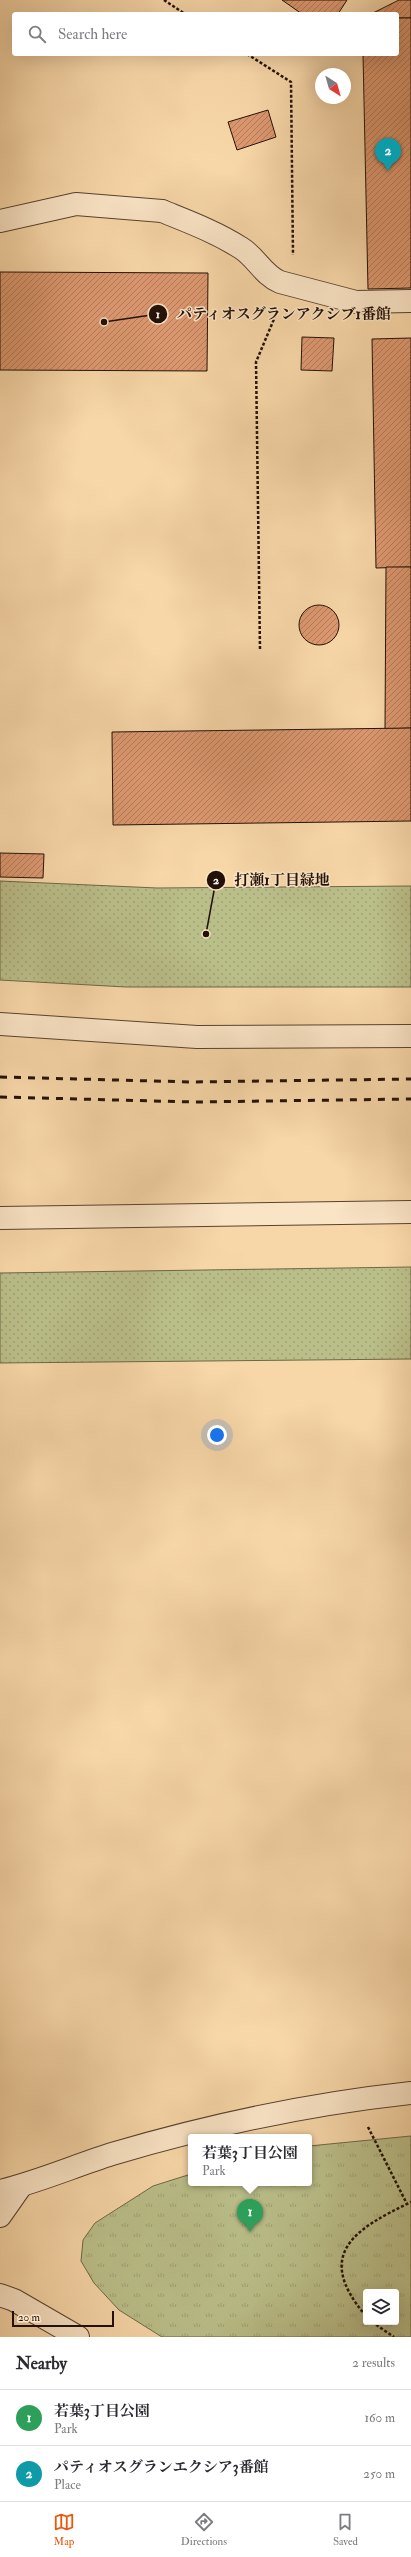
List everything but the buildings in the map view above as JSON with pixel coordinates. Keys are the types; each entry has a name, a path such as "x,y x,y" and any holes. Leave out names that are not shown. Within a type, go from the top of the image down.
{"street":[{"path":"0,221 76,204 162,211 202,227 242,248 272,279 356,302 411,301"},
{"path":"0,1024 197,1037 411,1036"},
{"path":"0,1218 411,1212"},
{"path":"0,2191 21,2186 111,2155 219,2124 349,2100 411,2093"},
{"path":"0,2216 21,2186"},
{"path":"0,2281 7,2297 78,2337"}],"path":[{"path":"164,0 182,12"},
{"path":"250,56 291,82 293,285 274,316 256,362 260,649"},
{"path":"367,2125 407,2204"},
{"path":"363,2312 343,2285 343,2266 347,2244 361,2229 411,2202"},
{"path":"376,2325 394,2337"}],"green space":[{"path":"0,881 157,888 411,886 411,987 126,987 0,980"},
{"path":"411,1267 411,1359 0,1363 0,1273"},
{"path":"411,2136 411,2337 162,2337 119,2310 94,2283 81,2261 83,2240 95,2223 153,2186 188,2175 188,2186 312,2186 312,2146"}],"railway":[{"path":"0,1077 192,1082 411,1079"},
{"path":"0,1097 194,1102 411,1099"}],"place":[{"name":"パティオスグランエクシア3番館","path":"388,171"},
{"name":"パティオスグランアクシブ1番館","path":"104,322"},
{"name":"打瀬1丁目緑地","path":"206,934"},
{"name":"若葉3丁目公園","path":"250,2232"}]}
